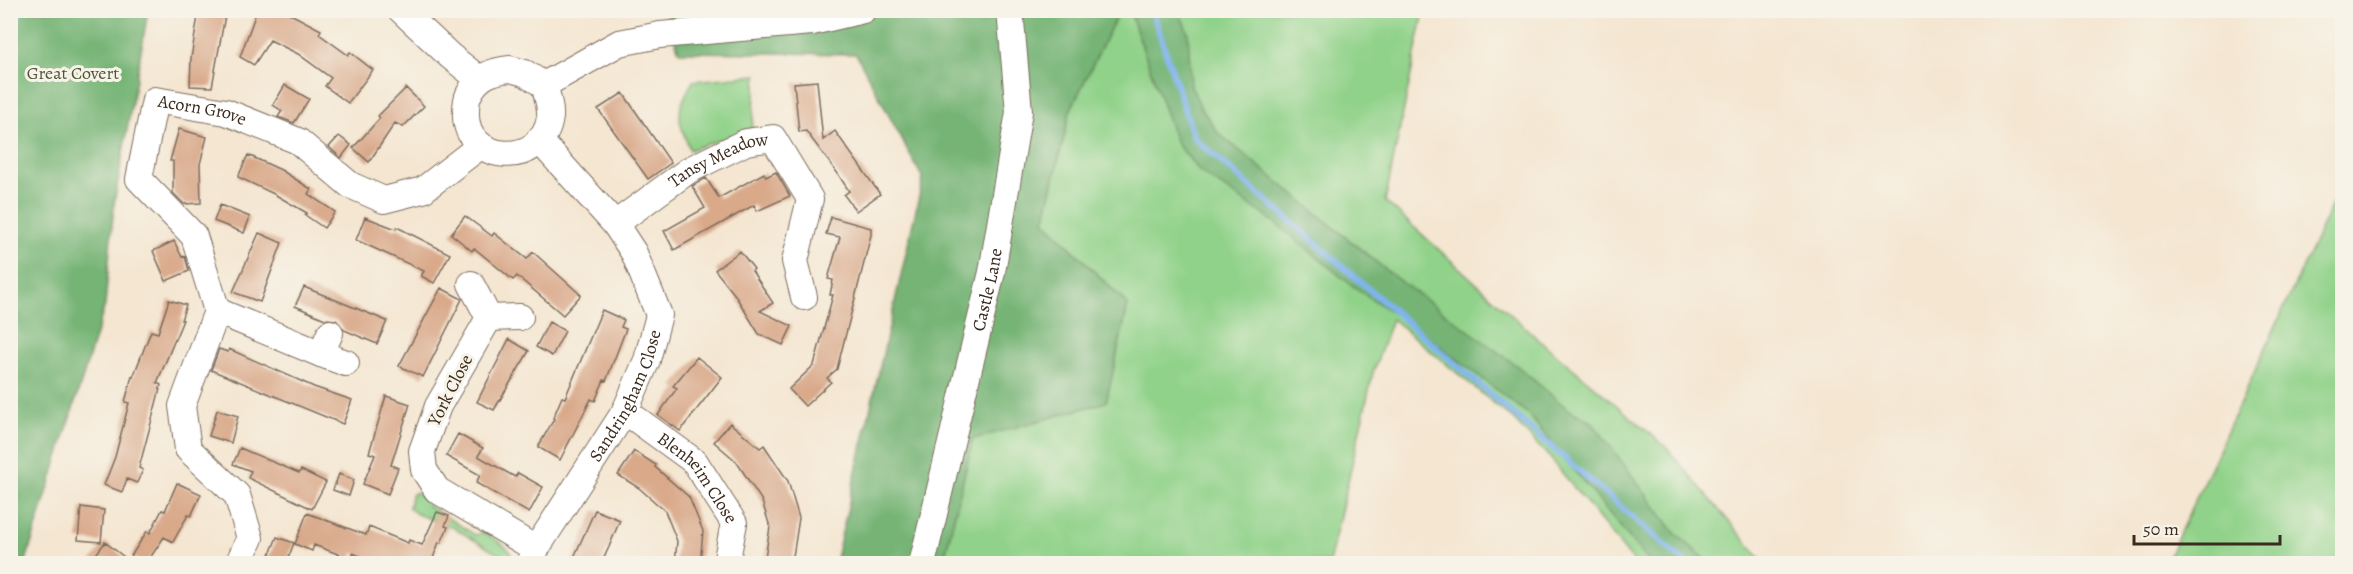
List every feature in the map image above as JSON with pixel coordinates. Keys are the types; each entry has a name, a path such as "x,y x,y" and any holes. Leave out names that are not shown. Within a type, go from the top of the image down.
{"street":[{"path":"401,10 450,56 479,79"},
{"path":"544,85 619,43 660,35 812,22 863,10"},
{"name":"Castle Lane","path":"922,564 992,272 1019,112 1010,10"},
{"path":"510,69 525,73 544,85 549,105 549,117 545,131 528,150 513,155 492,152 480,146 471,135 465,121 466,99 479,79 495,71 510,69"},
{"name":"Acorn Grove","path":"217,311 195,236 139,179 155,100 226,112 298,141 351,185 384,200 423,190 480,146"},
{"name":"Tansy Meadow","path":"615,224 689,170 746,142 773,138 810,199 795,261 804,297"},
{"name":"Sandringham Close","path":"532,556 625,411 647,360 659,315 634,253 615,224 539,140"},
{"path":"471,284 489,318 520,317"},
{"path":"238,564 250,538 237,495 188,449 182,406 217,311 326,344 346,363"},
{"name":"York Close","path":"489,318 438,406 422,451 424,470 437,490 532,556"},
{"name":"Blenheim Close","path":"625,411 696,462 734,523 726,564"}],"green space":[{"path":"1119,10 1424,11 1385,201 1538,339 1665,446 1764,563 1635,563 1551,459 1515,421 1392,319 1373,373 1329,563 943,564 973,439 1106,402 1128,305 1044,221 1070,111"},
{"name":"Great Covert","path":"10,11 148,11 114,204 105,305 25,564 10,563"},
{"path":"666,11 1119,11 1070,111 1044,221 1128,305 1106,402 973,439 943,563 835,563 923,179 856,54 679,52"},
{"path":"1135,11 1179,11 1188,33 1191,86 1201,108 1218,133 1396,278 1516,365 1569,410 1592,422 1675,533 1710,563 1650,563 1528,414 1427,336 1350,284 1269,218 1200,172 1177,144 1132,18"},
{"path":"757,75 752,129 690,150 682,130 680,115 683,101 693,81"},
{"path":"2342,183 2342,563 2166,563"},
{"path":"417,492 430,507 475,535 482,532 502,544 510,552 513,563 454,528 417,514 409,508 411,495"}],"building":[{"path":"199,10 226,10 212,87 190,86 191,58"},
{"path":"257,10 283,10 321,30 319,34 348,55 350,52 373,70 348,103 325,86 331,78 298,54 270,40 254,65 240,57"},
{"path":"817,81 823,140 835,131 880,194 856,211 844,195 849,191 838,174 806,131 799,132 794,83"},
{"path":"285,85 309,99 294,123 278,117 282,111 273,105"},
{"path":"406,88 424,106 403,127 395,123 369,162 353,148 380,118 378,116"},
{"path":"623,93 671,163 648,179 598,109"},
{"path":"179,129 207,137 200,164 201,203 184,204 173,193 173,161 170,161"},
{"path":"339,136 351,145 341,158 329,147"},
{"path":"248,155 281,170 311,189 308,194 335,212 324,228 305,215 307,213 238,177"},
{"path":"776,172 790,196 757,211 754,205 674,250 664,231 705,208 692,186 706,178 719,198 764,173 766,177"},
{"path":"220,205 250,217 244,233 214,221"},
{"path":"465,216 492,236 494,233 527,259 533,252 581,295 563,315 517,276 513,280 474,248 472,251 451,234"},
{"path":"365,217 396,229 397,227 450,254 434,283 421,276 424,271 356,240"},
{"path":"831,217 871,228 871,235 837,369 827,378 831,382 805,406 789,389 814,365 833,295 830,295 833,280 828,279 840,237 826,234"},
{"path":"259,233 282,243 260,302 233,292"},
{"path":"174,241 182,257 185,256 189,271 166,281 153,251"},
{"path":"740,251 754,269 752,271 773,303 760,311 792,326 783,345 759,334 735,295 715,270"},
{"path":"304,287 387,321 377,344 344,330 336,320 325,319 295,306"},
{"path":"441,288 462,299 423,377 399,366"},
{"path":"169,300 186,305 181,320 183,320 157,383 161,385 139,468 143,470 137,483 127,479 122,492 104,485 115,457 129,403 125,402 132,376 151,331 158,333"},
{"path":"602,310 624,320 621,327 626,329 606,381 604,380 595,401 591,399 560,460 538,447 554,419 562,397 565,398"},
{"path":"549,322 565,331 552,356 536,347"},
{"path":"509,339 529,351 494,410 477,402"},
{"path":"219,349 228,352 229,349 314,387 352,400 343,424 211,370"},
{"path":"697,357 722,377 680,431 658,415 677,388 673,386"},
{"path":"386,396 410,404 391,465 398,468 388,494 363,484 375,455 369,453"},
{"path":"217,410 238,416 231,443 209,436"},
{"path":"730,423 760,448 764,445 788,481 799,518 792,563 765,558 770,527 762,501 736,461 714,442"},
{"path":"458,434 483,448 478,456 515,477 518,473 543,487 529,513 476,483 480,475 446,456"},
{"path":"240,448 299,473 301,470 326,482 312,509 248,478 251,471 233,464"},
{"path":"634,451 656,465 655,467 689,497 703,531 700,564 675,564 677,541 665,511 639,488 618,475"},
{"path":"339,474 354,480 349,496 333,490"},
{"path":"177,483 201,494 191,516 188,515 173,542 164,537 146,564 142,564 131,556 147,531 150,533 162,510 165,511"},
{"path":"81,507 104,510 101,542 78,540"},
{"path":"595,510 620,520 609,547 601,564 571,564"},
{"path":"437,512 449,516 445,526 448,527 441,543 439,542 431,564 379,564 353,553 351,559 314,545 312,551 295,544 307,513 366,535 369,527 408,543 409,540 422,545"},
{"path":"277,537 294,543 286,564 266,564"},
{"path":"105,542 133,564 89,564"}],"waterway":[{"path":"10,47 19,10"},
{"path":"1152,10 1194,138 1687,564"}]}
